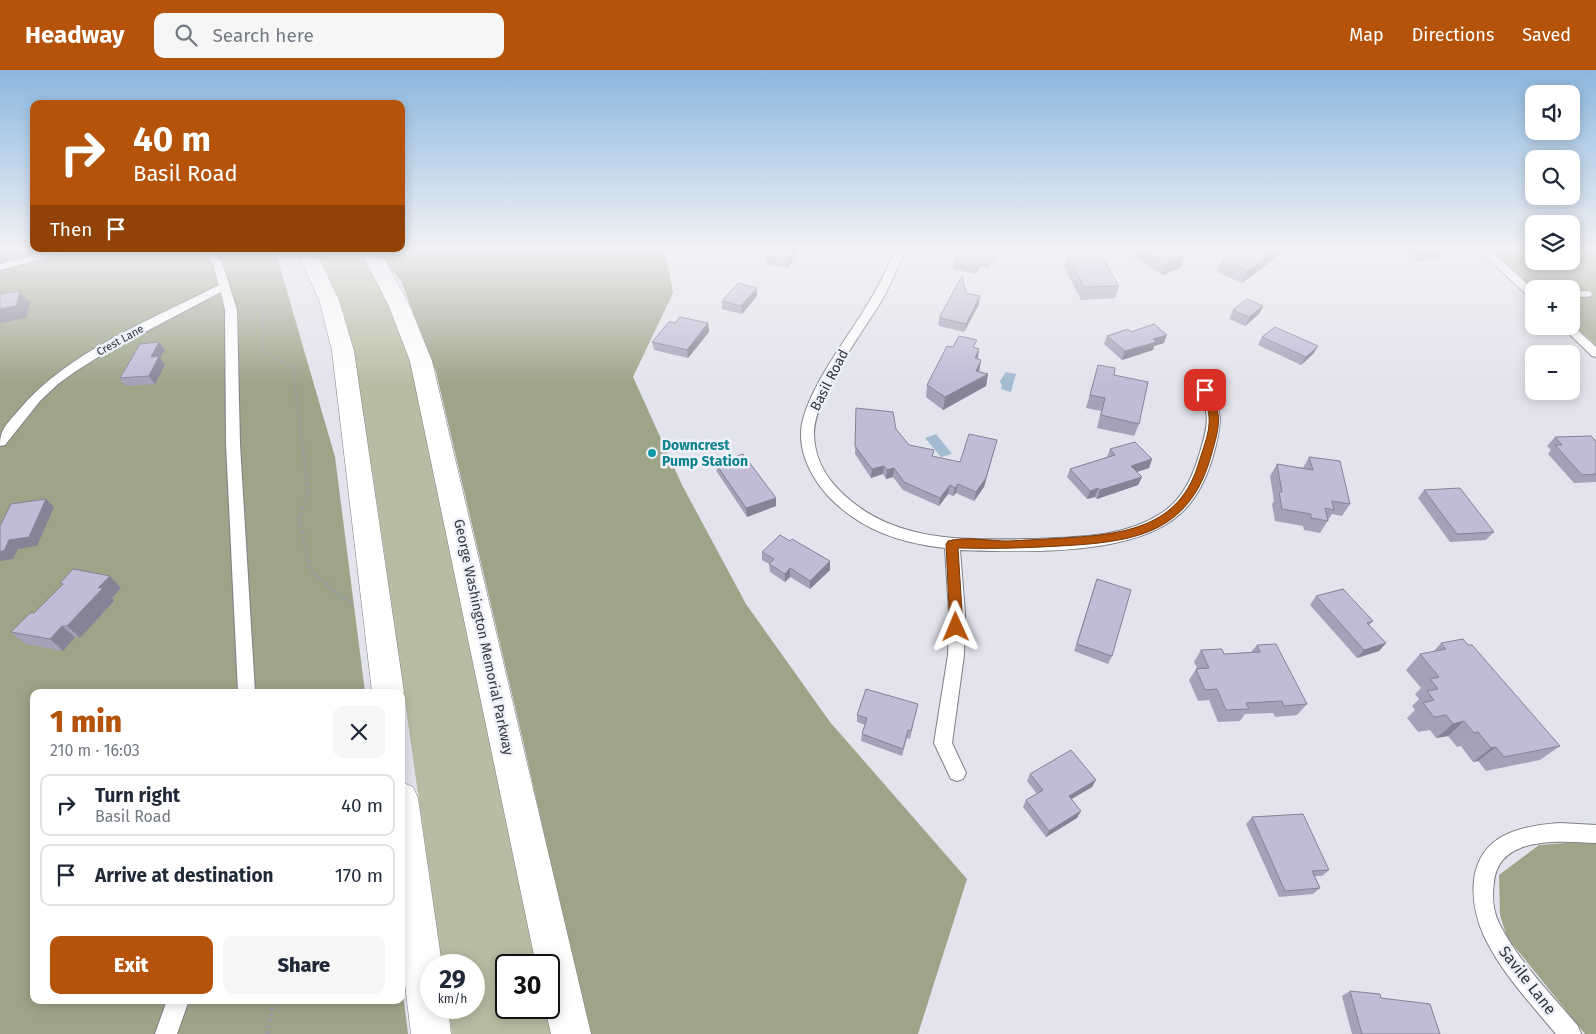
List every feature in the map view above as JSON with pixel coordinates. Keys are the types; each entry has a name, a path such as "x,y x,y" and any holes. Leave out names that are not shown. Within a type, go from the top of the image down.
{"highway":[{"path":"328,295 343,351 388,689"},
{"name":"George Washington Memorial Parkway","path":"395,295 407,320 421,361 440,437 571,1034"},
{"path":"405,829 431,1034"}],"street":[{"name":"Crest Lane","path":"0,442 36,398 54,381 72,368 99,351 208,295"},
{"path":"228,295 231,310 233,444 247,689"},
{"name":"Basil Road","path":"878,295 839,358 812,408 808,424 808,441 812,459 820,477 834,495 850,510 870,522 918,540 952,544 1008,545 1106,540 1151,527 1167,517 1186,500 1200,477 1213,434 1215,416 1212,404 1200,384"},
{"path":"1577,335 1596,353"},
{"path":"952,544 957,613 956,656 943,743 956,773"},
{"name":"Savile Lane","path":"1570,1034 1506,955 1491,928 1484,904 1483,881 1488,862 1502,846 1527,836 1556,832 1596,834"},
{"path":"166,1034 177,1004"}],"path":[{"path":"257,295 263,314 262,351 292,368 308,492 299,519 310,569 342,597 359,607"},
{"path":"267,1034 273,1004"}],"green space":[{"path":"0,295 288,295 335,457 365,689 30,689 30,1004 404,1004 408,1034 0,1034"},
{"path":"335,295 387,295 396,310 421,395 540,954 495,954 495,1019 554,1019 557,1034 452,1034 450,1019 485,1019 485,954 440,954 405,701 405,689 403,689 355,360 344,314"},
{"path":"406,295 672,295 633,377 682,485 746,604 830,722 967,879 918,1034 589,1034 524,745 436,372"},
{"path":"1580,295 1596,295 1596,345 1580,331"},
{"path":"1579,842 1596,844 1596,1034 1585,1034 1507,937 1500,915 1499,875 1539,845"}],"water":[{"path":"1006,372 1016,374 1011,392 1001,389 1000,381"},
{"path":"936,434 952,454 941,457 925,438"}],"building":[{"path":"0,295 19,295 16,306 0,309"},
{"path":"727,295 751,295 741,306 722,301"},
{"path":"952,295 980,296 966,324 940,318"},
{"path":"1247,299 1263,306 1249,317 1233,310"},
{"path":"680,317 708,323 687,350 652,342 669,322 675,323"},
{"path":"1154,324 1167,335 1153,339 1156,342 1125,351 1107,336 1128,329 1131,332"},
{"path":"1275,327 1318,346 1306,357 1262,337"},
{"path":"959,336 977,340 973,347 979,349 975,358 981,360 976,371 988,374 945,397 927,385 947,346 953,347"},
{"path":"159,342 151,357 159,356 149,376 120,378 140,344"},
{"path":"1098,365 1115,368 1114,375 1148,382 1139,424 1101,415 1105,398 1090,395"},
{"path":"856,408 893,412 896,429 909,445 934,450 932,456 960,462 969,434 997,440 986,478 976,492 958,484 955,488 950,485 940,498 904,482 894,468 887,470 884,466 872,469 855,446"},
{"path":"1591,436 1596,441 1596,474 1582,475 1555,445 1562,445 1555,437"},
{"path":"1135,442 1152,459 1131,466 1142,477 1100,490 1098,488 1090,491 1070,469 1115,455 1110,449"},
{"path":"743,454 776,498 746,508 716,464"},
{"path":"1309,457 1340,461 1350,504 1332,501 1334,510 1325,508 1328,521 1311,518 1311,514 1282,509 1279,492 1282,492 1277,464 1313,470"},
{"path":"1460,488 1494,532 1457,534 1424,490"},
{"path":"46,499 29,537 9,540 4,551 0,551 0,526 11,504"},
{"path":"780,535 790,541 792,539 830,561 810,581 790,568 785,574 769,564 774,559 762,552"},
{"path":"73,569 110,576 98,588 103,588 67,626 62,626 50,639 11,632 30,613 34,613 63,584 60,583"},
{"path":"1097,579 1131,590 1112,656 1077,644"},
{"path":"1343,589 1373,621 1367,623 1386,643 1364,650 1316,596"},
{"path":"1463,639 1468,645 1472,645 1560,746 1504,757 1496,747 1491,748 1478,732 1474,733 1464,721 1453,724 1446,715 1434,717 1423,703 1434,700 1427,691 1438,689 1430,679 1439,677 1420,654 1446,649 1441,643"},
{"path":"1276,644 1307,704 1284,706 1282,701 1246,703 1249,709 1226,710 1217,689 1205,690 1196,669 1209,668 1201,650 1222,649 1224,654 1260,652 1257,645"},
{"path":"866,689 918,704 911,731 908,730 903,749 862,734 867,718 857,715"},
{"path":"1071,750 1096,780 1069,796 1081,811 1049,831 1026,800 1043,790 1030,774"},
{"path":"1303,814 1329,870 1312,871 1320,888 1285,891 1252,817"},
{"path":"1350,991 1380,994 1381,998 1430,1004 1440,1034 1362,1034"}],"place":[{"name":"Downcrest Pump Station","path":"652,453"}],"route":[{"path":"956,627 957,613 952,544 1008,545 1106,540 1151,527 1167,517 1186,500 1200,477 1213,434 1215,416 1212,404 1205,390"}]}
